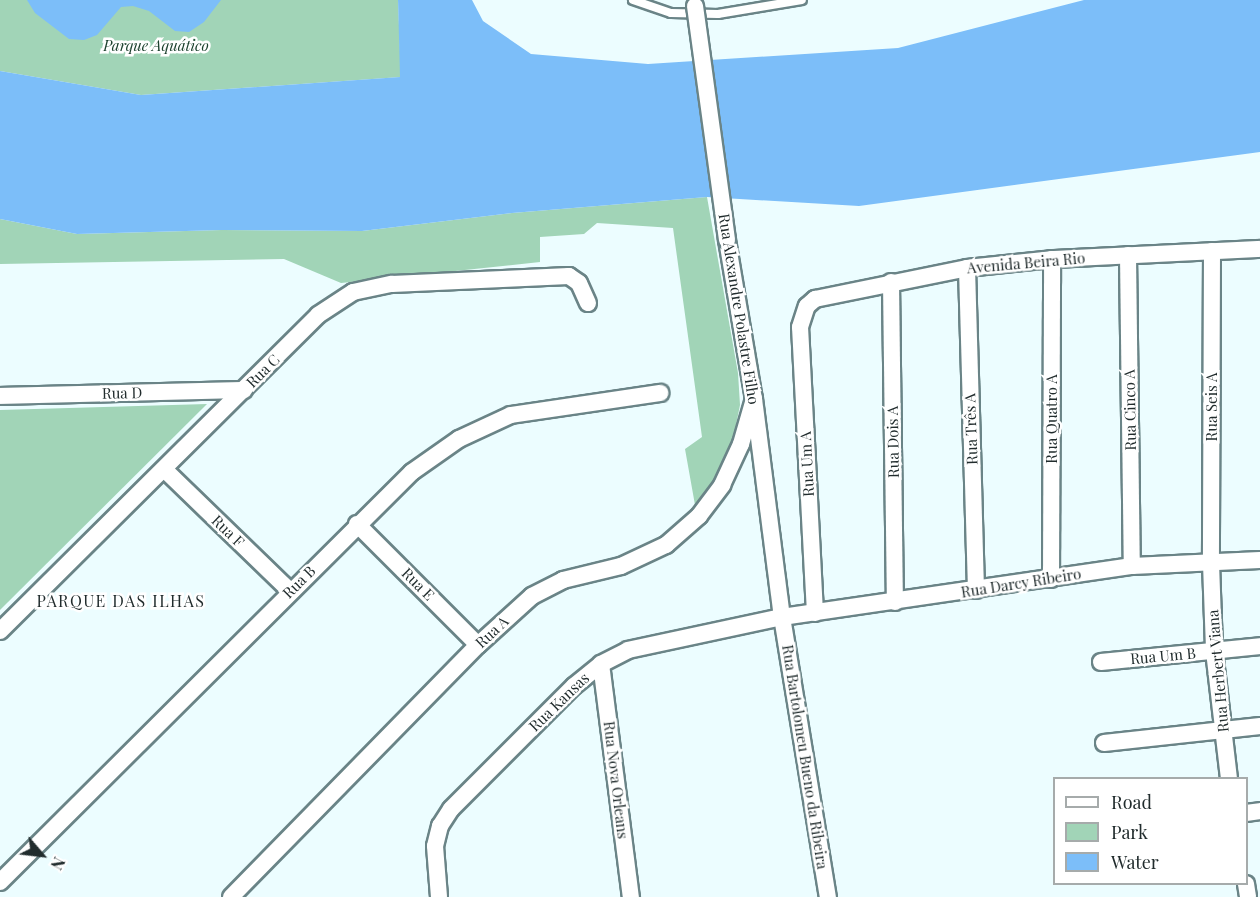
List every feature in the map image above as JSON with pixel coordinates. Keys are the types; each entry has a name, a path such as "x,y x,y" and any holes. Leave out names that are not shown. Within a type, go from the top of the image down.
{"street":[{"name":"Rua Alexandre Polastre Filho","path":"694,3 727,240 754,399 782,617"},
{"name":"Avenida Beira Rio","path":"802,315 815,299 967,268 1052,259 1260,249"},
{"name":"Rua Seis A","path":"1211,563 1212,251"},
{"name":"Rua Cinco A","path":"1128,255 1132,566"},
{"name":"Rua Quatro A","path":"1051,579 1052,259"},
{"name":"Rua Três A","path":"967,268 976,590"},
{"name":"Rua C","path":"0,632 318,315 353,292 392,284 568,276 579,283 588,303"},
{"name":"Rua Dois A","path":"891,282 895,602"},
{"name":"Rua Um A","path":"802,315 800,327 815,613"},
{"name":"Rua D","path":"0,396 244,390"},
{"name":"Rua B","path":"0,882 357,524 412,472 459,439 511,415 660,393"},
{"name":"Rua A","path":"231,897 478,645 532,596 563,580 621,567 666,545 699,516 722,485 741,444 754,399"},
{"name":"Rua F","path":"165,470 290,591"},
{"name":"Rua E","path":"357,524 478,645"},
{"name":"Rua Darcy Ribeiro","path":"782,617 1132,566 1260,560"},
{"name":"Rua Herbert Viana","path":"1211,563 1214,651 1229,777"},
{"name":"Rua Kansas","path":"439,897 435,846 440,826 451,809 574,686 601,664 628,650 782,617"},
{"name":"Rua Bartolomeu Bueno da Ribeira","path":"782,617 828,897"},
{"name":"Rua Um B","path":"1101,662 1260,645"},
{"name":"Rua Nova Orleans","path":"601,664 631,897"},
{"path":"1104,743 1260,726"}],"lane":[{"path":"633,0 671,13 718,14 764,4 802,0"}],"green space":[{"name":"Parque Aquático","path":"0,0 398,0 401,77 141,95 0,71"},
{"path":"707,197 738,373 740,405 734,435 719,475 695,505 685,449 702,437 673,228 597,223 584,234 540,237 540,262 341,283 284,259 0,264 0,219 77,234 222,230 362,231 512,213"},
{"path":"207,404 0,610 0,410"}],"water":[{"path":"27,0 221,0 204,22 189,32 175,31 149,11 133,6 121,7 97,35 84,40 69,39 35,13"},
{"path":"398,0 472,0 483,21 531,54 648,64 898,48 1084,0 1260,0 1260,152 859,206 707,197 512,213 362,231 222,230 77,234 0,219 0,71 141,95 400,77"}],"district":[{"name":"PARQUE DAS ILHAS","path":"121,601"}]}
